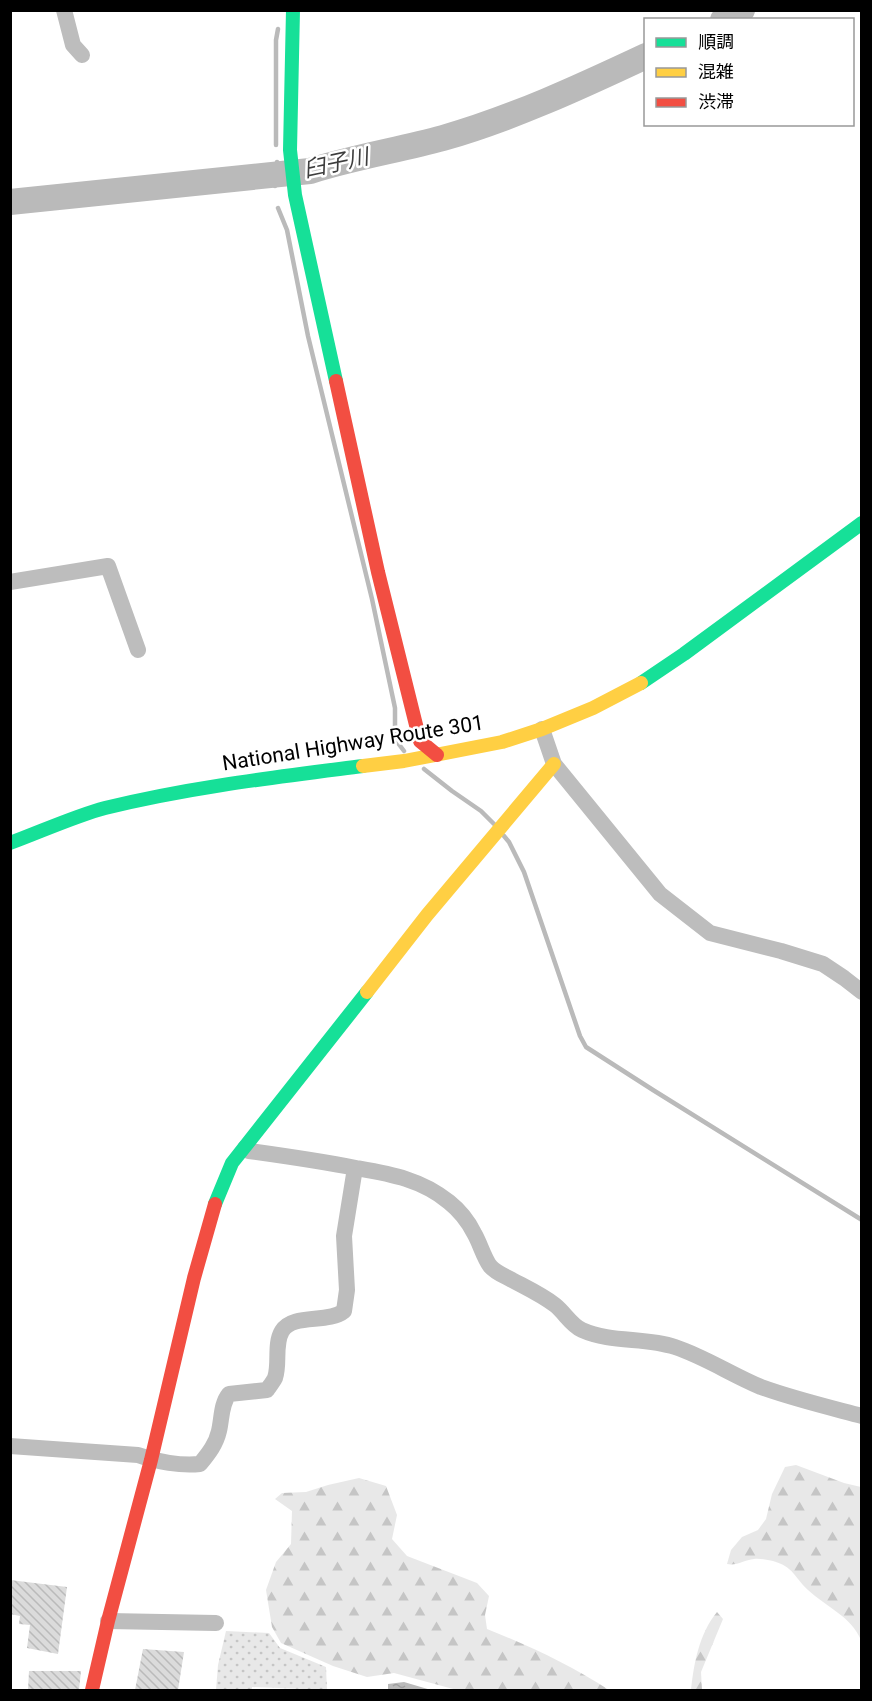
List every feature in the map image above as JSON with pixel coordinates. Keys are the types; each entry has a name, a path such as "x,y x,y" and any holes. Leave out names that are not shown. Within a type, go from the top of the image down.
{"main road":[{"path":"293,10 290,158 294,189 378,572 420,741 430,756"},
{"name":"National Highway Route 301","path":"10,843 102,810 166,794 223,784 405,761 502,742 542,729 593,708 645,681 861,523"},
{"path":"92,1690 151,1460 194,1278 216,1201 232,1163 427,915 554,764"}],"street":[{"path":"64,10 73,45 82,55"},
{"path":"10,582 108,566 138,650"},
{"path":"542,729 554,764 660,894 710,933 823,964 861,992"},
{"path":"245,1148 249,1151 316,1160 412,1180 434,1191 460,1212 474,1232 489,1265 496,1272 542,1296 558,1307 581,1330 608,1337 673,1346 699,1356 761,1387 861,1416"},
{"path":"10,1446 138,1455 151,1460 200,1464 213,1449 219,1432 224,1400 229,1394 267,1390 275,1378 280,1333 286,1326 302,1320 338,1316 344,1311 347,1290 344,1236 355,1168"},
{"path":"108,1621 216,1623"}],"green space":[{"path":"796,1465 861,1487 861,1640 845,1618 815,1596 780,1563 758,1559 727,1564 731,1550 742,1537 758,1530 766,1519 772,1494 785,1467"},
{"path":"359,1478 386,1486 397,1515 392,1539 407,1556 477,1583 489,1596 485,1615 487,1629 550,1656 609,1690 457,1690 394,1673 367,1677 333,1666 281,1643 272,1627 266,1590 276,1562 291,1544 292,1511 275,1499 282,1493 306,1492"},
{"path":"717,1612 723,1619 701,1672 702,1690 691,1690 702,1639"},
{"path":"226,1631 269,1633 280,1648 326,1667 327,1690 252,1687 252,1690 216,1690 218,1665"}],"water":[{"path":"404,1682 431,1690 388,1690 388,1684"}],"building":[{"path":"10,1580 67,1587 58,1654 27,1648 30,1625 19,1624 20,1616 10,1614"},
{"path":"143,1649 184,1652 178,1690 135,1690"},
{"path":"29,1671 81,1671 79,1690 28,1690"}],"waterway":[{"name":"臼子川","path":"727,18 742,10"},
{"path":"276,145 276,40 278,29"},
{"name":"臼子川","path":"10,202 310,171 469,130 546,101 644,57"},
{"name":"臼子川","path":"275,186 277,162"},
{"path":"278,208 287,230 308,336 372,599 395,708 395,739 404,751"},
{"path":"424,769 481,811 495,825"},
{"path":"504,836 524,872 580,1036 586,1047 862,1220"}],"traffic: fast":[{"path":"293,10 290,150 295,195 336,381"},
{"path":"641,683 862,523"},
{"path":"10,843 94,811 169,794 363,766"},
{"path":"215,1204 232,1163 367,992"}],"traffic: slow":[{"path":"363,766 404,761 502,742 542,729 593,708 641,683"},
{"path":"367,992 427,915 554,764"}],"traffic: jam":[{"path":"336,381 378,572 420,741 437,755"},
{"path":"92,1690 151,1460 194,1278 215,1204"}]}
